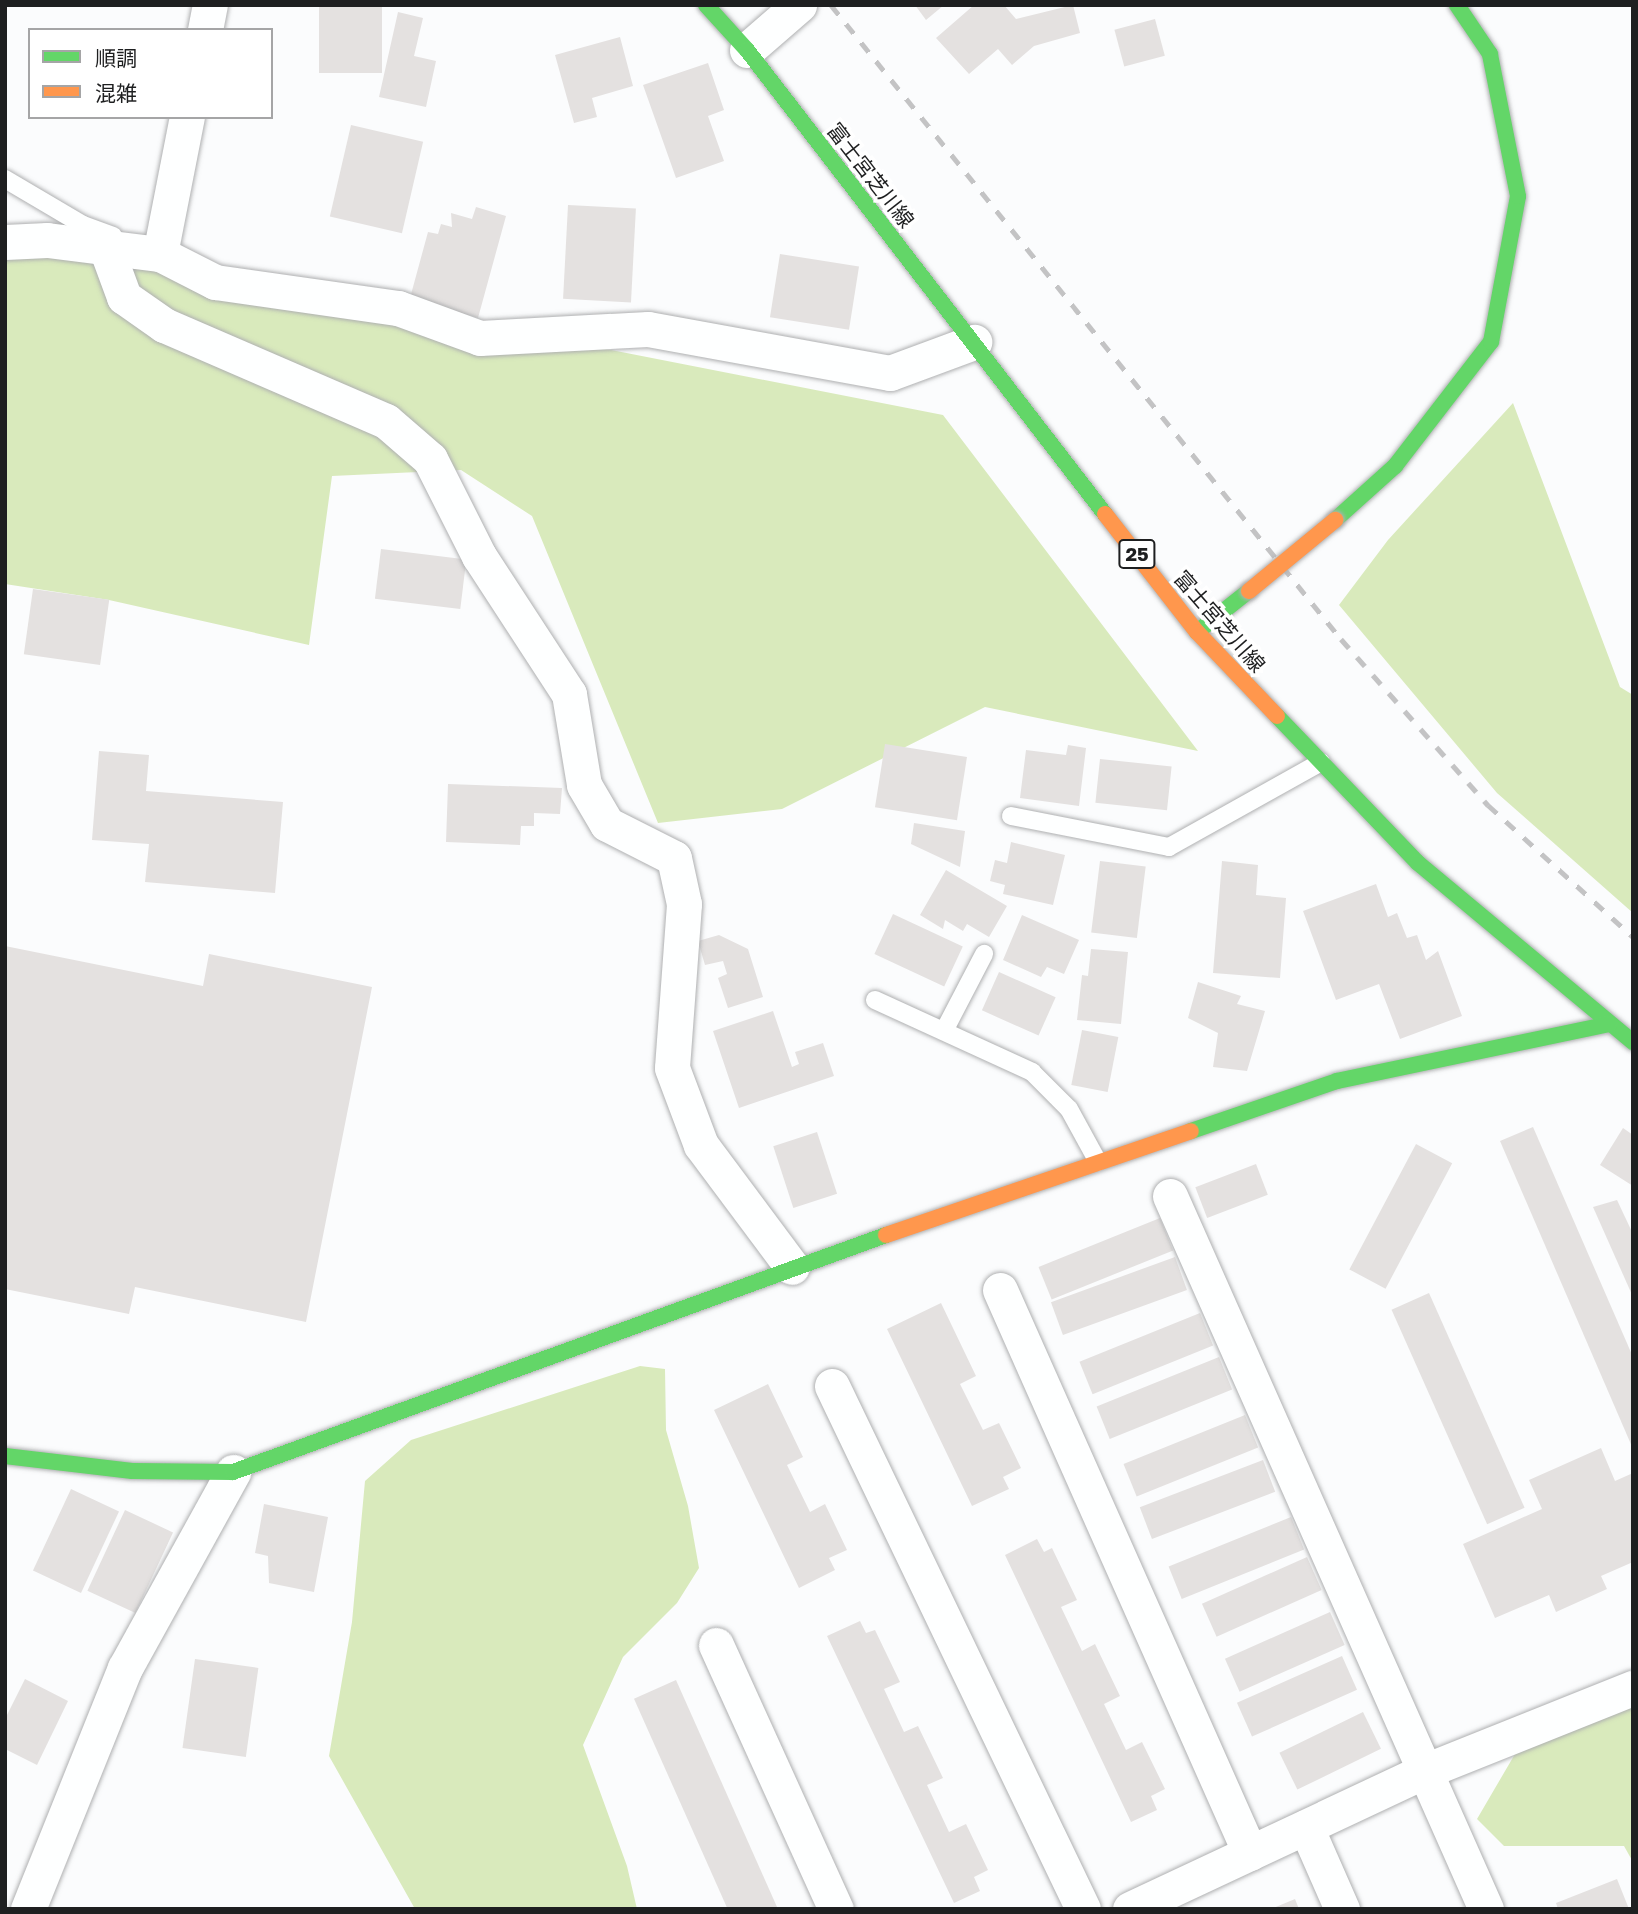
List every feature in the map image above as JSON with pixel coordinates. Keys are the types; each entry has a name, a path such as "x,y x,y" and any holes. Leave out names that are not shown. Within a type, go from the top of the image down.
{"street":[{"path":"205,28 210,5"},
{"name":"富士宮芝川線","path":"706,5 747,50 1197,632 1418,863 1633,1042"},
{"path":"747,50 799,5"},
{"path":"1197,632 1335,520 1395,466 1491,342 1518,196 1490,54 1457,5"},
{"path":"160,254 187,119"},
{"path":"5,242 47,240 160,254 215,282 398,308 480,338 648,329 890,373 974,342"},
{"path":"106,248 124,298 164,325 386,421 430,459 479,556 569,694 584,785 607,824 674,858 684,904 672,1068 701,1145 792,1267"},
{"path":"5,1456 132,1471 233,1472 792,1267 1337,1081 1609,1024"},
{"path":"1170,1196 1486,1909"},
{"path":"1000,1290 1250,1853"},
{"path":"832,1385 1083,1909"},
{"path":"28,1909 125,1668 233,1472"},
{"path":"716,1645 836,1909"},
{"path":"1151,1904 1250,1853 1425,1772 1633,1688"},
{"path":"1306,1827 1342,1909"}],"lane":[{"path":"5,179 83,225 160,254"},
{"path":"1011,816 1169,847 1321,762"},
{"path":"944,1031 984,954"},
{"path":"875,1000 1032,1072 1069,1108 1098,1162"}],"green space":[{"path":"5,231 943,415 1198,751 985,707 782,809 658,823 532,516 461,470 332,476 309,645 109,600 5,584"},
{"path":"1513,403 1620,687 1633,695 1633,913 1497,793 1339,605 1388,540"},
{"path":"640,1366 665,1369 666,1430 688,1506 699,1568 677,1603 623,1657 583,1745 627,1866 637,1909 415,1909 329,1756 352,1622 365,1481 411,1440"},
{"path":"1633,1695 1633,1862 1624,1846 1504,1846 1477,1819 1529,1730"}],"building":[{"path":"319,5 382,5 382,73 319,73"},
{"path":"915,5 944,5 926,20"},
{"path":"974,5 1004,5 1016,19 1073,5 1080,33 1034,46 1012,65 998,49 969,74 936,38"},
{"path":"398,12 423,18 414,56 436,61 426,107 379,97"},
{"path":"1155,19 1165,56 1124,67 1114,30"},
{"path":"620,37 633,86 592,98 597,117 574,123 555,55"},
{"path":"708,63 724,110 708,116 724,161 676,178 643,85"},
{"path":"351,125 423,142 402,233 330,217"},
{"path":"568,205 636,209 631,302 563,299"},
{"path":"476,207 506,216 478,318 410,298 428,232 438,234 441,224 452,227 451,213 472,219"},
{"path":"780,254 859,267 849,330 770,317"},
{"path":"381,549 466,559 460,609 375,599"},
{"path":"33,589 109,600 100,665 24,654"},
{"path":"885,744 967,757 957,820 875,807"},
{"path":"1068,745 1086,748 1079,806 1020,798 1026,750 1066,755"},
{"path":"99,751 149,755 146,791 283,802 275,893 145,882 149,844 92,840"},
{"path":"1100,759 1172,767 1167,810 1095,803"},
{"path":"448,784 562,788 560,814 534,813 534,826 521,826 520,845 446,842"},
{"path":"914,823 965,831 960,867 911,844"},
{"path":"1011,842 1065,855 1053,905 1003,894 1005,885 990,881 995,860 1007,863"},
{"path":"1100,861 1146,867 1137,938 1091,932"},
{"path":"1222,861 1258,865 1256,895 1286,898 1280,978 1213,973"},
{"path":"946,870 1007,906 989,937 967,924 963,931 945,920 943,929 920,915"},
{"path":"1376,884 1388,917 1397,913 1407,938 1417,935 1426,960 1438,951 1462,1016 1400,1039 1379,984 1336,1000 1303,911"},
{"path":"893,914 963,947 944,986 874,954"},
{"path":"1022,915 1079,940 1064,974 1047,967 1041,977 1003,960"},
{"path":"719,935 748,949 763,997 728,1008 718,978 727,974 723,961 705,965 698,941"},
{"path":"5,946 203,986 209,954 372,987 306,1322 135,1287 129,1314 5,1289"},
{"path":"1091,949 1128,952 1121,1024 1077,1020 1082,975 1088,976"},
{"path":"999,972 1056,997 1039,1036 982,1010"},
{"path":"1198,982 1241,996 1237,1004 1265,1011 1247,1071 1213,1067 1218,1033 1188,1018"},
{"path":"773,1011 792,1067 799,1064 795,1052 823,1043 834,1076 739,1108 713,1031"},
{"path":"1082,1030 1118,1037 1108,1092 1071,1085"},
{"path":"1533,1127 1633,1357 1633,1449 1500,1141"},
{"path":"1623,1128 1633,1135 1633,1186 1600,1165"},
{"path":"817,1132 837,1194 793,1208 773,1146"},
{"path":"1416,1144 1452,1163 1386,1289 1349,1269"},
{"path":"1256,1164 1268,1195 1207,1218 1195,1187"},
{"path":"1617,1200 1633,1234 1633,1297 1593,1207"},
{"path":"1160,1218 1173,1250 1052,1300 1039,1267"},
{"path":"1175,1257 1187,1290 1063,1335 1051,1302"},
{"path":"1429,1293 1525,1508 1487,1524 1392,1310"},
{"path":"941,1303 976,1376 960,1384 983,1430 999,1423 1021,1468 1003,1477 1009,1489 972,1506 887,1329"},
{"path":"1200,1313 1213,1345 1093,1394 1079,1362"},
{"path":"1219,1357 1232,1389 1110,1439 1097,1406"},
{"path":"768,1384 803,1457 787,1465 810,1512 825,1504 847,1550 829,1558 835,1570 799,1588 714,1410"},
{"path":"1245,1415 1258,1447 1137,1497 1124,1464"},
{"path":"1601,1448 1615,1481 1633,1473 1633,1562 1601,1576 1607,1589 1556,1612 1549,1595 1495,1618 1463,1544 1542,1509 1529,1480"},
{"path":"1263,1460 1275,1492 1152,1539 1140,1507"},
{"path":"71,1489 119,1511 81,1593 33,1571"},
{"path":"264,1504 328,1517 314,1592 269,1583 268,1556 255,1553"},
{"path":"125,1510 173,1532 135,1613 87,1591"},
{"path":"1291,1517 1304,1549 1182,1599 1169,1566"},
{"path":"1037,1539 1044,1552 1052,1548 1077,1600 1061,1607 1082,1651 1095,1644 1120,1696 1104,1704 1126,1750 1142,1742 1165,1789 1151,1796 1157,1810 1131,1822 1005,1555"},
{"path":"1307,1557 1322,1590 1217,1637 1202,1604"},
{"path":"1330,1612 1345,1645 1240,1692 1225,1659"},
{"path":"860,1621 866,1633 875,1630 900,1682 884,1689 904,1732 918,1726 943,1778 927,1785 949,1832 966,1824 988,1870 974,1877 980,1891 954,1903 827,1636"},
{"path":"1342,1656 1357,1690 1252,1737 1237,1703"},
{"path":"195,1659 258,1668 246,1757 182,1748"},
{"path":"25,1679 68,1701 37,1765 5,1749 5,1719"},
{"path":"676,1680 778,1909 728,1909 634,1699"},
{"path":"1363,1712 1381,1749 1297,1790 1279,1753"},
{"path":"1617,1879 1629,1909 1558,1909 1556,1903"},
{"path":"1295,1899 1299,1909 1271,1909"}],"railway":[{"path":"831,5 1341,639 1488,805 1633,937"}],"traffic: fast":[{"path":"706,5 747,50 1105,514"},
{"path":"1335,520 1395,466 1491,342 1518,196 1490,54 1457,5"},
{"path":"1197,632 1249,591"},
{"path":"1277,716 1418,863 1633,1042"},
{"path":"1191,1131 1337,1081 1609,1024"},
{"path":"5,1456 132,1471 233,1472 886,1235"}],"traffic: slow":[{"path":"1105,514 1197,632 1277,716"},
{"path":"1249,591 1335,520"},
{"path":"886,1235 1191,1131"}]}
